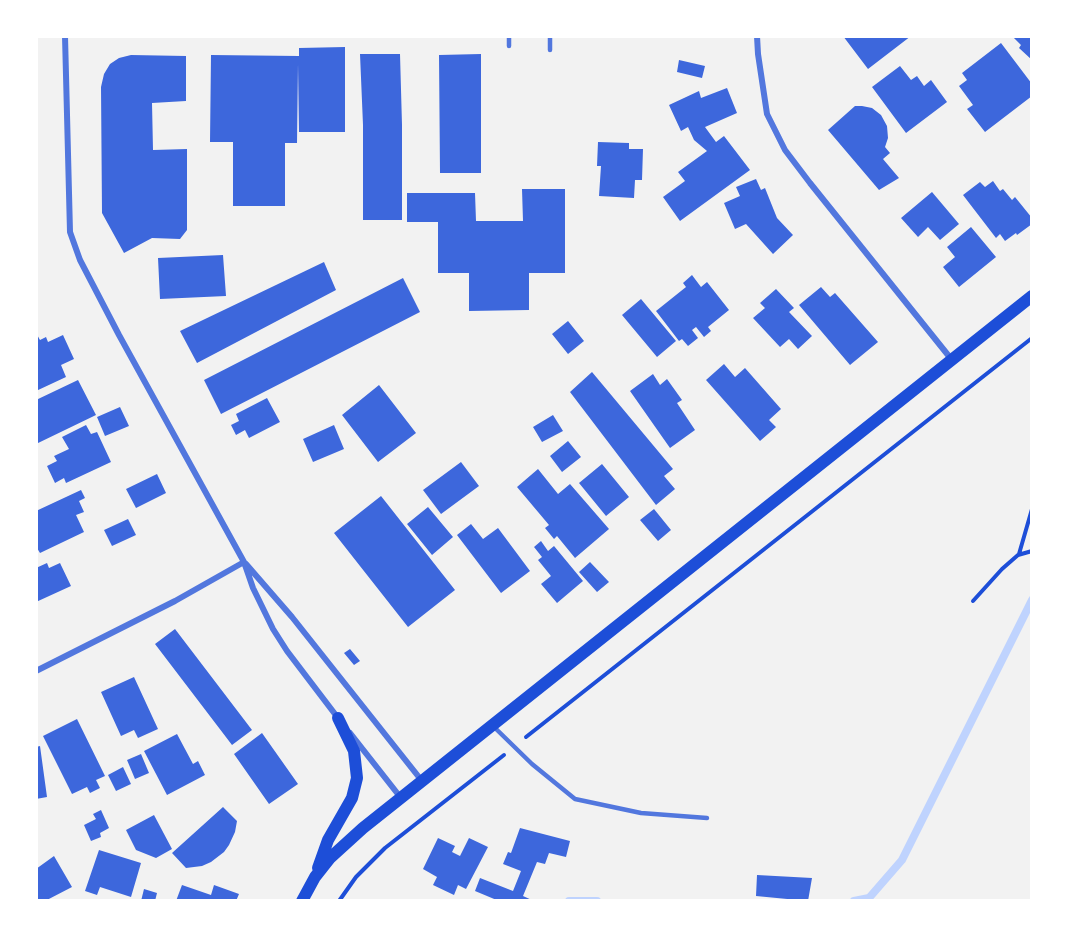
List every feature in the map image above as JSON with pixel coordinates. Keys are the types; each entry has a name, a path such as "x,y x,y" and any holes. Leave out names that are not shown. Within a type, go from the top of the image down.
{"main road":[{"path":"315,877 340,848 401,798 1032,296"},
{"path":"302,901 315,877 328,840 352,798 357,778 354,751 338,718"}],"street":[{"path":"65,36 70,232 80,260 244,562 263,610 278,636 296,663 401,798"},
{"path":"757,36 767,114 785,150 952,360"},
{"path":"36,671 175,601 244,562"},
{"path":"244,562 292,617 422,781"}],"lane":[{"path":"509,36 509,46"},
{"path":"550,36 550,50"},
{"path":"493,726 532,764 575,799 640,813 707,818"}],"path":[{"path":"339,901 356,877 378,854 1032,338"},
{"path":"1018,555 1032,509"},
{"path":"972,601 1018,555 1032,551"}],"building":[{"path":"843,36 911,36 868,69"},
{"path":"1012,36 1032,36 1032,60 1019,48 1021,45"},
{"path":"1001,43 1032,84 1032,96 985,132 967,109 973,105 959,86 967,80 962,73"},
{"path":"345,47 345,132 299,132 298,64 297,143 285,143 285,206 233,206 233,142 210,142 211,55 299,56 299,48"},
{"path":"360,54 400,54 402,220 363,220"},
{"path":"481,54 481,173 440,173 439,55"},
{"path":"131,55 186,56 186,101 152,103 153,150 187,149 187,230 180,239 152,238 124,253 102,213 101,87 104,74 110,64 119,58"},
{"path":"679,60 705,66 702,78 677,72"},
{"path":"900,66 911,80 917,76 924,86 931,80 947,102 906,133 872,87"},
{"path":"727,88 737,113 705,127 716,142 724,136 750,170 680,221 663,197 685,181 678,172 707,151 694,140 688,127 681,131 669,105 699,91 701,98"},
{"path":"855,106 872,108 881,115 887,126 888,138 885,147 890,153 883,159 899,178 879,190 828,130"},
{"path":"598,142 629,143 629,149 643,149 642,180 635,180 634,198 599,196 601,166 597,166"},
{"path":"756,179 761,190 765,188 777,218 793,235 773,254 746,224 735,229 724,203 740,196 736,187"},
{"path":"993,181 1000,191 1003,189 1012,200 1015,197 1032,218 1032,224 1005,241 1000,234 996,238 963,195 980,182 985,187"},
{"path":"522,189 565,189 565,273 529,273 529,310 469,311 469,273 438,273 438,222 407,222 407,193 475,193 476,221 523,221"},
{"path":"932,192 959,224 940,240 928,227 918,237 901,218"},
{"path":"971,227 996,257 959,287 943,267 955,257 947,247"},
{"path":"223,255 226,296 160,299 158,258"},
{"path":"324,262 336,290 197,363 180,331"},
{"path":"692,275 701,287 707,282 729,310 708,327 711,331 704,337 696,327 692,330 698,338 688,346 682,339 679,341 656,311 686,287 683,283"},
{"path":"403,278 420,312 221,414 204,380"},
{"path":"821,287 830,297 835,293 878,342 850,365 799,305"},
{"path":"776,289 794,308 789,312 812,336 798,349 789,339 780,347 753,318 765,308 760,303"},
{"path":"641,299 676,341 657,357 622,315"},
{"path":"568,321 584,341 568,354 552,334"},
{"path":"36,333 40,340 46,337 48,342 63,335 74,359 61,365 66,377 36,391"},
{"path":"724,364 735,377 745,368 781,409 769,420 776,427 760,441 706,380"},
{"path":"592,372 673,469 664,476 675,489 656,505 570,392"},
{"path":"653,374 660,385 667,379 682,400 677,403 695,430 670,448 630,391"},
{"path":"78,380 96,415 36,444 36,400"},
{"path":"379,385 416,433 378,462 342,415"},
{"path":"267,398 280,422 249,438 245,430 236,435 231,425 239,421 236,414"},
{"path":"120,407 129,426 105,436 97,417"},
{"path":"553,415 563,431 542,442 533,427"},
{"path":"86,425 91,434 97,432 111,462 66,483 64,478 55,483 47,466 57,461 54,456 69,449 62,437"},
{"path":"334,425 344,449 313,462 303,439"},
{"path":"568,441 581,457 562,472 550,456"},
{"path":"461,462 479,486 441,514 423,490"},
{"path":"602,464 629,497 606,516 579,483"},
{"path":"538,469 558,494 570,484 609,529 575,558 557,536 554,539 545,528 549,525 517,487"},
{"path":"157,474 166,493 136,508 126,489"},
{"path":"81,490 85,498 79,501 84,512 76,515 84,532 40,553 36,549 36,511"},
{"path":"381,496 455,590 408,627 334,533"},
{"path":"428,507 453,537 432,555 407,524"},
{"path":"654,509 671,530 658,541 640,520"},
{"path":"128,519 136,535 112,546 104,530"},
{"path":"471,524 483,539 498,528 530,571 501,593 457,535"},
{"path":"541,541 548,551 554,546 583,581 557,603 541,584 551,576 538,560 542,557 534,547"},
{"path":"590,562 609,582 597,592 579,572"},
{"path":"47,563 49,568 60,563 71,586 36,602 36,568"},
{"path":"175,629 252,730 232,745 155,644"},
{"path":"350,649 360,661 354,665 344,653"},
{"path":"134,677 158,729 138,738 134,730 121,736 101,692"},
{"path":"77,719 105,776 96,780 100,788 90,793 87,787 72,794 43,736"},
{"path":"262,733 298,784 269,804 234,754"},
{"path":"177,734 193,764 198,761 205,775 167,795 144,751"},
{"path":"40,746 47,797 36,799 36,747"},
{"path":"141,754 149,773 135,779 127,760"},
{"path":"123,767 131,784 116,791 108,775"},
{"path":"223,807 237,821 229,845 211,862 186,868 172,853"},
{"path":"101,810 109,828 100,833 101,837 91,841 84,825 96,819 93,814"},
{"path":"154,815 172,849 156,858 136,850 126,830"},
{"path":"520,828 570,841 566,857 549,853 545,864 537,862 523,896 534,901 499,901 475,891 480,878 513,891 521,871 503,864 508,852 511,853"},
{"path":"438,838 455,846 452,852 460,856 469,838 488,847 466,889 458,885 454,895 433,885 437,877 423,869"},
{"path":"99,850 141,863 131,897 100,887 97,895 85,891"},
{"path":"54,856 72,887 45,901 36,901 36,869"},
{"path":"757,875 812,878 808,901 756,896"},
{"path":"182,885 211,895 214,885 239,894 236,901 176,901"},
{"path":"144,889 157,893 155,901 141,901"}],"waterway":[{"path":"854,901 869,898 902,860 1032,600"},
{"path":"569,901 597,901"}]}
